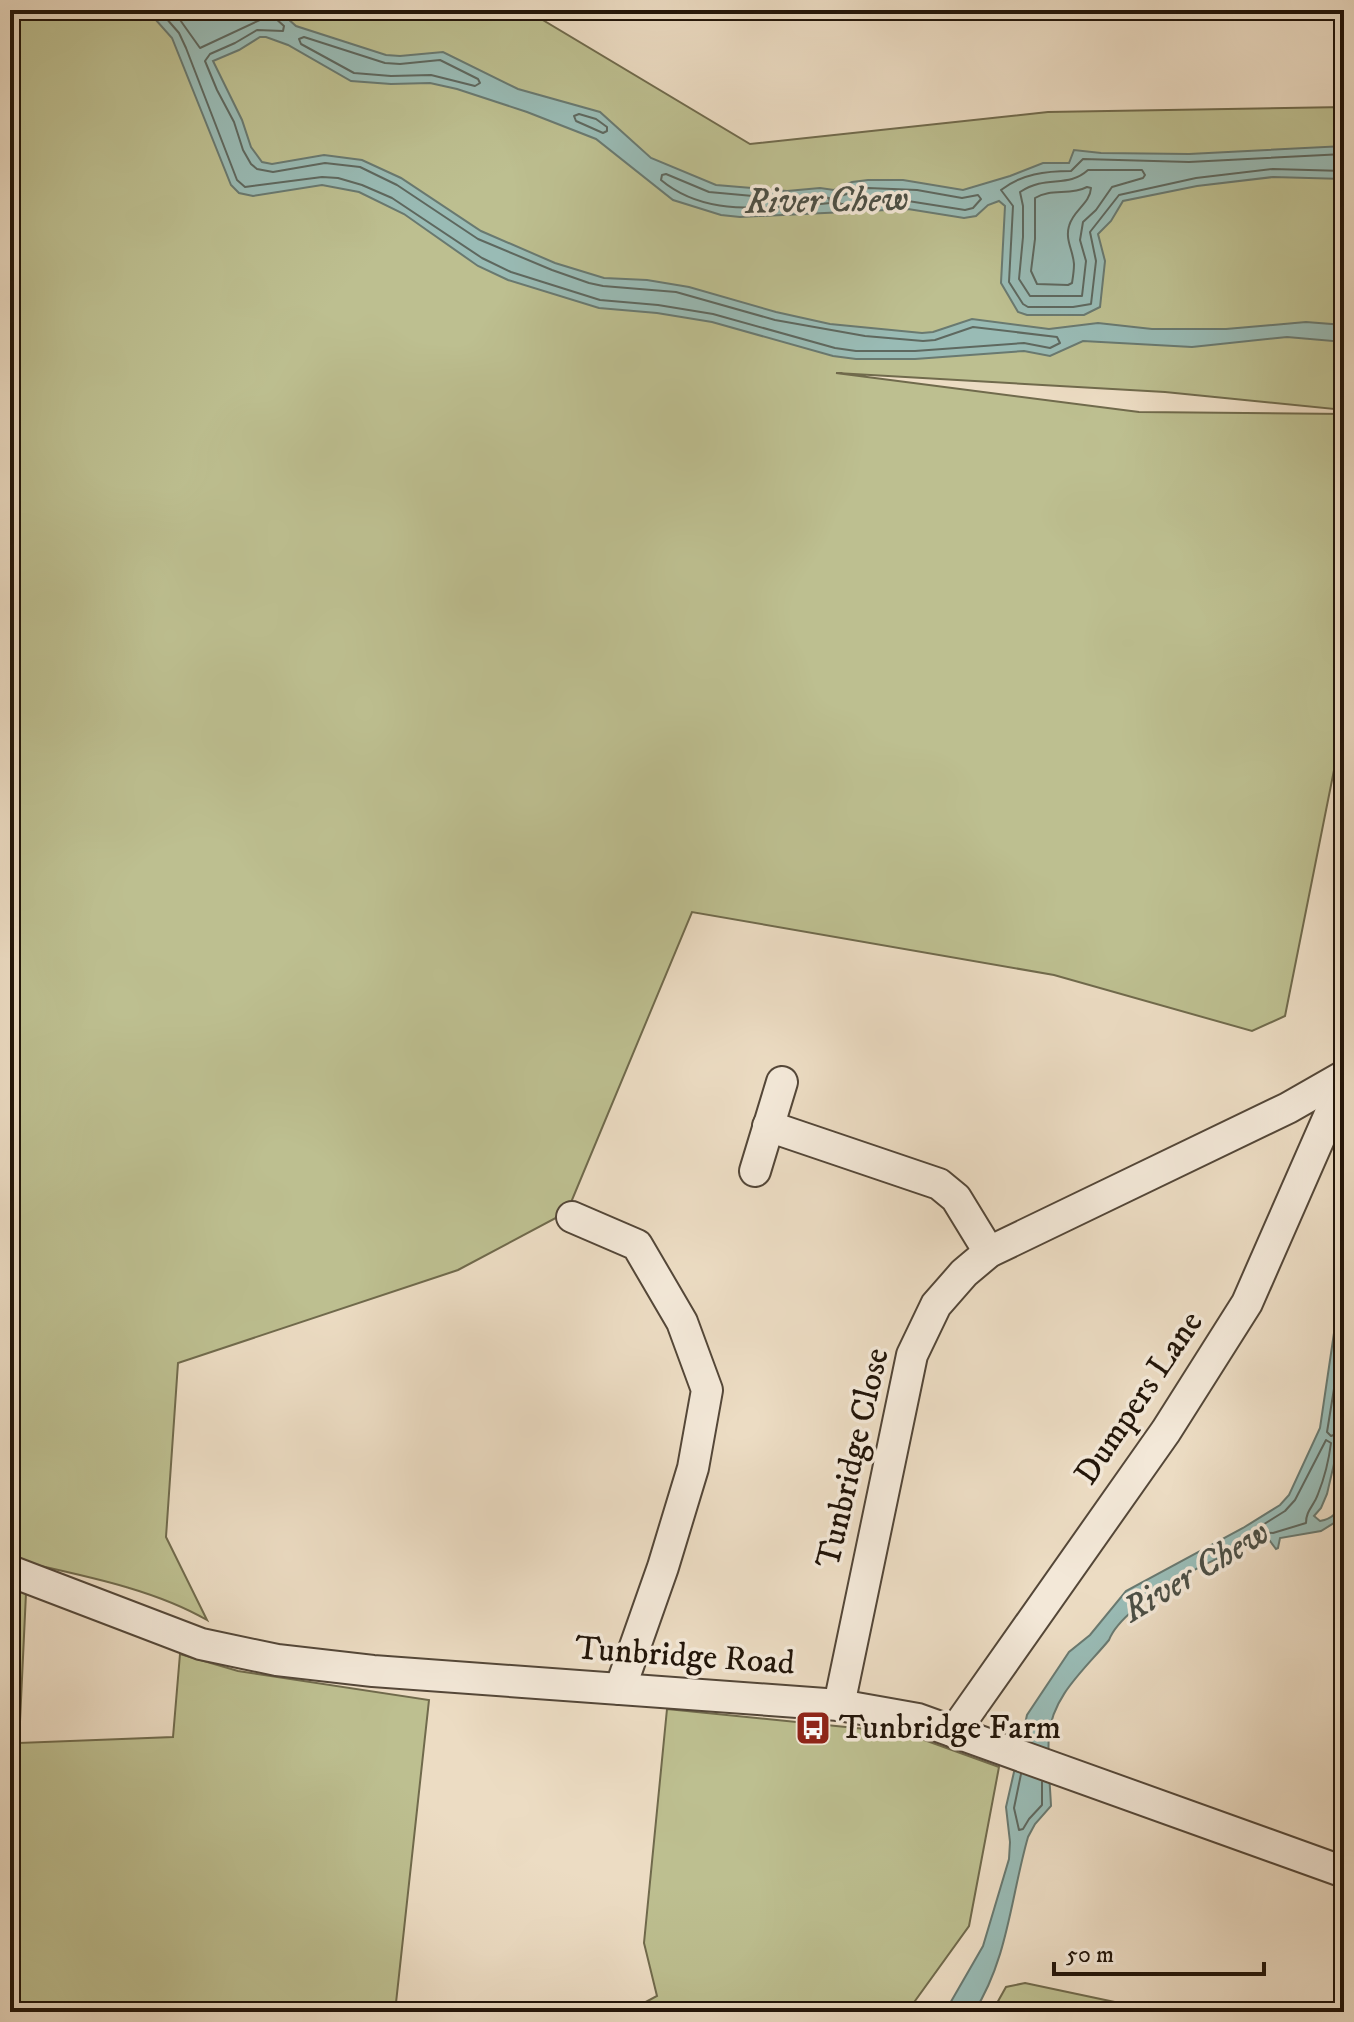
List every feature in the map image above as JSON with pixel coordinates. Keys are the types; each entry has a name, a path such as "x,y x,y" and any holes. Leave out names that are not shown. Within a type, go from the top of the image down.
{"street":[{"name":"Tunbridge Close","path":"839,1705 912,1355 936,1305 964,1273 989,1252 1288,1108 1344,1076"},
{"path":"755,1171 782,1082"},
{"name":"Dumpers Lane","path":"954,1732 1166,1431 1247,1303 1344,1082"},
{"path":"768,1126 939,1184 956,1198 989,1252"},
{"path":"572,1217 637,1245 682,1322 707,1390 693,1468 663,1567 620,1689"},
{"name":"Tunbridge Road","path":"10,1571 201,1644 277,1660 373,1671 839,1705 918,1719 1344,1872"}],"green space":[{"path":"10,10 526,10 750,144 1048,112 1344,107 1344,410 1165,392 836,373 1139,412 1344,414 1344,720 1285,1016 1252,1031 1054,975 692,912 567,1212 458,1270 178,1363 166,1537 207,1620 136,1590 10,1559"},
{"path":"10,1589 26,1593 19,1743 173,1737 180,1654 238,1671 429,1700 395,2012 10,2012"},
{"path":"667,1709 905,1733 999,1767 969,1926 907,2012 627,2012 657,1996 644,1943"},
{"path":"1025,1983 1162,2012 992,2012 1006,1987"}],"water":[{"name":"River Chew","path":"147,10 278,10 296,26 386,55 443,52 518,89 600,112 651,158 716,185 787,191 834,190 852,182 903,180 963,190 1043,163 1069,163 1074,150 1189,154 1344,146 1344,179 1273,177 1197,186 1123,201 1111,221 1098,234 1105,261 1100,307 1084,315 1027,315 1018,312 1001,283 1005,206 999,201 988,205 976,216 964,218 908,209 740,217 721,215 673,200 596,139 457,89 430,83 351,81 288,45 266,37 260,37 213,61 242,120 251,147 262,162 272,164 324,155 362,160 401,178 481,231 555,263 604,278 647,280 689,287 830,324 922,333 972,319 1049,329 1098,323 1152,329 1226,329 1306,322 1344,325 1344,342 1287,337 1192,347 1083,341 1050,356 1024,351 915,359 856,359 833,356 712,322 599,308 508,280 478,266 404,214 359,192 322,185 253,196 239,193 231,185 172,38"},
{"path":"1344,1300 1344,1421 1327,1494 1314,1516 1320,1521 1329,1518 1338,1511 1344,1499 1344,1522 1334,1523 1321,1531 1280,1538 1276,1549 1270,1541 1205,1564 1156,1593 1119,1625 1063,1695 1051,1721 1048,1753 1051,1806 1028,1837 1002,1949 985,1992 974,2012 945,2012 983,1946 1009,1859 1006,1807 1027,1715 1069,1652 1090,1635 1126,1591 1243,1528 1280,1505 1289,1495 1320,1428 1334,1333"}],"place":[{"name":"Tunbridge Farm","path":"813,1728"}]}
